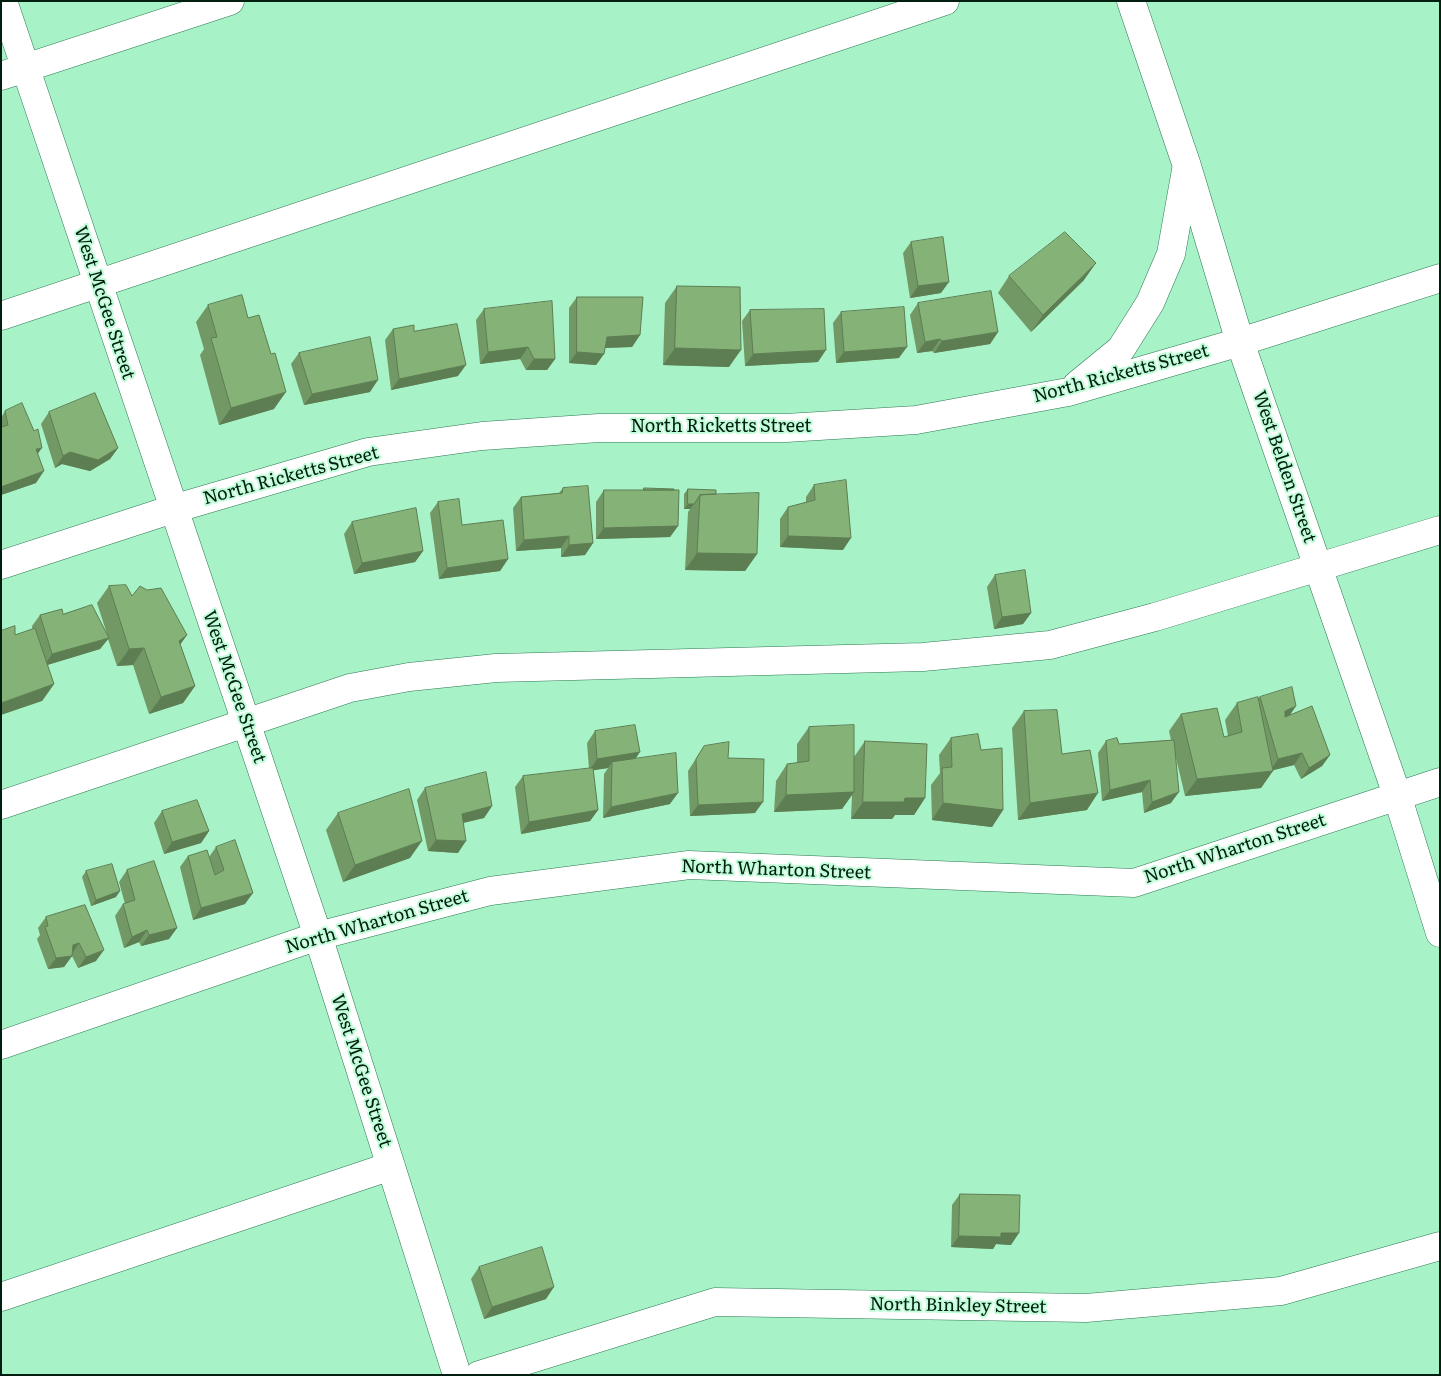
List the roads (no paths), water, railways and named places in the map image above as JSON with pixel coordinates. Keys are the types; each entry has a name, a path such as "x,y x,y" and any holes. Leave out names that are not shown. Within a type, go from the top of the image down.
{"street":[{"name":"West McGee Street","path":"4,1 173,509 318,936 458,1375"},
{"path":"1,76 230,1"},
{"path":"1,316 946,1"},
{"name":"West Belden Street","path":"1130,1 1187,166 1240,342 1397,795 1440,933"},
{"path":"1068,392 1121,349 1150,303 1171,254 1187,166"},
{"name":"North Ricketts Street","path":"1,565 173,509 368,452 482,436 599,428 786,428 916,420 1068,392 1240,342 1440,278"},
{"path":"1,805 350,688 409,677 496,668 924,657 1050,645 1155,617 1440,530"},
{"name":"North Wharton Street","path":"1,1045 318,936 490,891 689,865 1134,883 1440,782"},
{"path":"1,1297 392,1166"},
{"name":"North Binkley Street","path":"479,1375 715,1302 1086,1308 1281,1291 1440,1246"}]}
